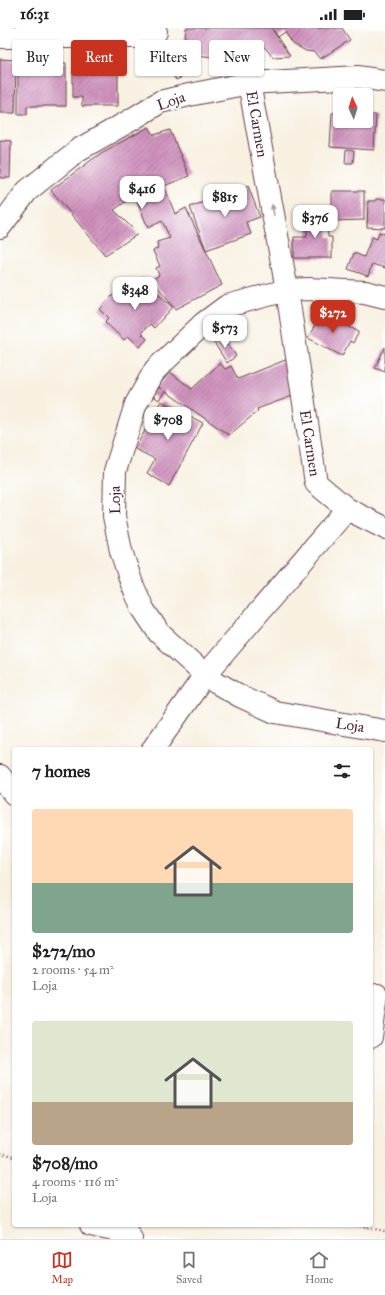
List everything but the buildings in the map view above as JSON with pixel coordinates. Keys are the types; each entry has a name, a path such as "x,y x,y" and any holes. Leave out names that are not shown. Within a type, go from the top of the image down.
{"street":[{"path":"0,36 135,37 156,32"},
{"name":"Loja","path":"0,227 26,191 78,150 160,102 189,94 249,83 359,77 385,81"},
{"name":"El Carmen","path":"249,83 287,290 316,483 348,510 385,528"},
{"name":"Loja","path":"385,297 365,292 309,289 287,290 227,306 204,323 155,370 136,404 115,471 114,516 121,551 132,584 141,603 159,633 205,675 240,696 274,712 385,731"},
{"path":"154,747 205,675 348,510"},
{"path":"0,776 12,791"},
{"path":"373,1025 378,995"},
{"path":"100,1227 123,1232 128,1234 131,1239"}],"path":[{"path":"0,1154 12,1157"},
{"path":"366,1227 385,1231"}]}
